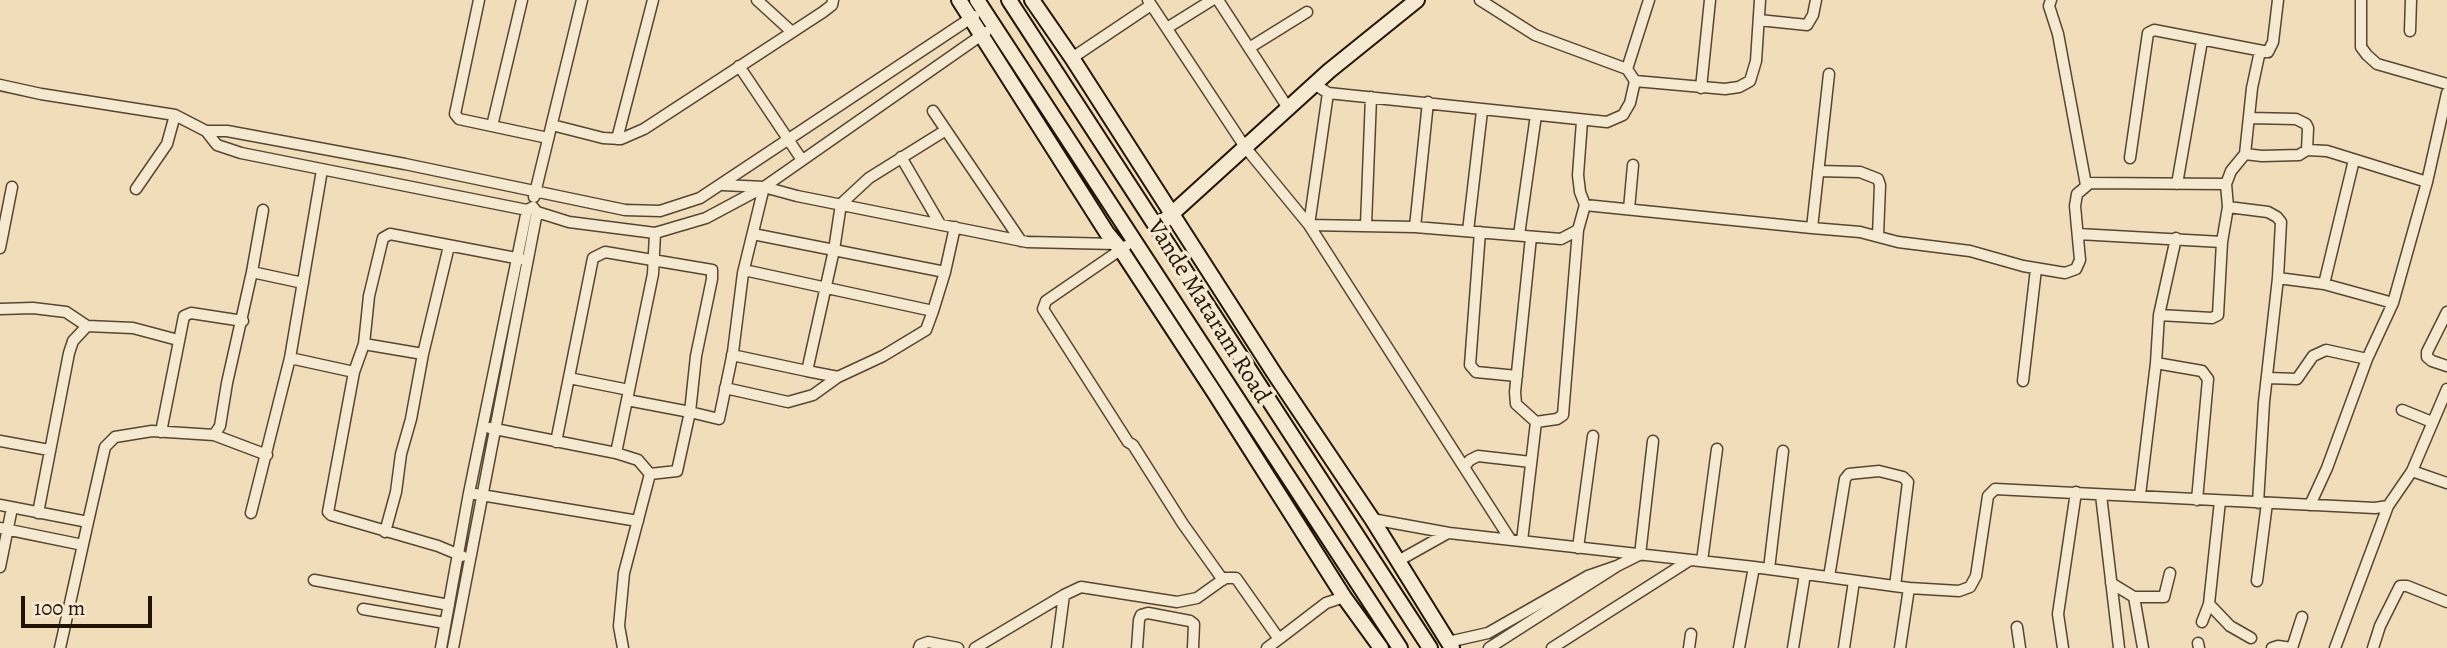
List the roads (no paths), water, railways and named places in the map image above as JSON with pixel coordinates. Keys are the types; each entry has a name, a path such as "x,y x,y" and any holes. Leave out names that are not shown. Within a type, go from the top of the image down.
{"street":[{"path":"479,0 454,111 459,119 548,138"},
{"path":"492,126 522,0"},
{"path":"453,648 529,261 535,192 582,0"},
{"path":"617,139 653,0"},
{"path":"757,0 792,32"},
{"path":"551,125 617,139 644,129 823,12 832,5 833,0"},
{"path":"960,0 978,9"},
{"name":"Vande Mataram Road","path":"1009,0 1430,648"},
{"path":"1032,0 1372,519 1450,645 1488,633 1588,576 1640,555"},
{"path":"1167,28 1212,0"},
{"path":"1218,0 1288,108"},
{"path":"1309,225 1322,89 1329,71 1417,0"},
{"path":"1155,227 1288,108 1322,89 1482,111 1582,121 1607,122 1623,115 1630,103 1635,81 1627,69 1535,35 1480,0"},
{"path":"1627,69 1649,0"},
{"path":"1701,88 1710,0"},
{"path":"1635,81 1725,89 1750,80 1756,61 1760,0"},
{"path":"1759,20 1807,25 1813,15 1816,0"},
{"path":"2130,159 2148,33 2154,30 2269,52 2272,48 2278,0"},
{"path":"2361,0 2361,47 2377,65 2447,84"},
{"path":"2410,31 2411,0"},
{"path":"2039,1 2050,3 2058,34 2086,185"},
{"path":"1072,58 1149,2 1245,147 1309,225 1510,539"},
{"path":"978,9 983,35 1344,597 1381,648"},
{"path":"206,131 227,131 405,164 625,211 660,212 700,198 720,186 978,9"},
{"name":"Vande Mataram Road","path":"978,9 995,26 1400,648"},
{"path":"1249,48 1307,12"},
{"path":"0,85 175,115 206,131 217,145 241,153 532,210 569,222 655,233 706,218 764,187 995,26"},
{"path":"2177,184 2202,41"},
{"path":"2159,315 2204,320 2218,315 2222,242 2228,207 2226,184 2231,171 2245,154 2252,88 2260,51"},
{"path":"739,66 802,160"},
{"path":"1812,228 1829,74"},
{"path":"2310,505 2367,359 2393,303 2427,182 2447,93"},
{"path":"1366,225 1371,97"},
{"path":"1415,227 1428,102"},
{"path":"933,111 1021,241"},
{"path":"1468,232 1482,111"},
{"path":"136,190 167,144 175,115"},
{"path":"1519,235 1536,115"},
{"path":"2250,118 2296,119 2306,124 2307,150"},
{"path":"1536,422 1557,419 1563,415 1578,230 1585,205 1578,175 1582,121"},
{"path":"807,370 834,250 841,204 869,178 946,130"},
{"path":"2245,154 2299,155 2307,150 2328,151 2427,182"},
{"path":"901,157 940,224"},
{"path":"2324,284 2354,160"},
{"path":"1629,209 1633,165"},
{"path":"251,513 290,358 322,170"},
{"path":"1818,171 1860,172 1878,180 1878,236"},
{"path":"1585,205 1878,236 1898,242 1970,251 2036,269 2065,273 2076,269 2080,260 2075,206 2077,194 2086,185 2098,182 2226,184"},
{"path":"720,186 764,187 1021,241 1118,247"},
{"path":"0,248 12,187"},
{"path":"569,378 719,419 733,355 744,270 764,187"},
{"path":"2228,207 2268,212 2281,222 2278,278 2263,402 2263,503 2257,581"},
{"path":"214,435 220,426 227,383 243,321 263,210"},
{"path":"441,648 469,493 517,258 532,210"},
{"path":"1309,225 1415,227 1561,239 1578,230"},
{"path":"725,388 788,402 813,396 838,377 883,356 926,330 945,272 955,227"},
{"path":"1480,232 1470,365 1476,372 1517,376"},
{"path":"616,453 654,262 655,233"},
{"path":"753,233 945,272"},
{"path":"471,558 328,512 354,372 364,344 369,296 383,238 390,234 529,261"},
{"path":"2078,234 2222,242"},
{"path":"1531,237 1516,404 1536,422"},
{"path":"2140,495 2159,315 2176,238"},
{"path":"1135,240 1118,247 1046,301 1043,309 1128,442 1133,445 1183,524 1223,580"},
{"path":"385,532 449,246"},
{"path":"556,442 593,258 604,252 712,270 696,356 690,412 677,471 650,474"},
{"path":"2023,381 2036,269"},
{"path":"744,270 933,311"},
{"path":"252,272 303,283"},
{"path":"2278,278 2324,284 2393,303"},
{"path":"0,310 33,308 66,312 87,326 133,328 178,340"},
{"path":"2447,312 2427,352 2427,358 2447,366"},
{"path":"161,432 184,316 191,313 243,321"},
{"path":"38,513 69,353 73,341 87,326"},
{"path":"364,344 423,354"},
{"path":"2268,378 2297,379 2313,356 2326,350 2367,359"},
{"path":"733,355 838,377"},
{"path":"290,358 354,372"},
{"path":"2156,363 2202,371 2207,379 2197,500"},
{"path":"2335,648 2388,506 2412,471 2445,396"},
{"path":"2402,410 2432,422"},
{"path":"1522,541 1536,422"},
{"path":"484,427 616,453 638,460 650,474"},
{"path":"60,648 105,447 115,438 152,431 214,435 267,455"},
{"path":"1578,548 1593,436"},
{"path":"0,441 49,450"},
{"path":"1640,555 1653,441"},
{"path":"1702,561 1717,449"},
{"path":"1769,569 1783,451"},
{"path":"1464,467 1478,456 1531,462"},
{"path":"1829,577 1844,479 1849,474 1879,471 1903,477 1908,482 1895,586"},
{"path":"2412,471 2447,484"},
{"path":"623,648 619,626 624,573 650,474"},
{"path":"1372,519 1449,533 1754,567 1909,588 1959,591 1970,587 1976,576 1989,496 1995,489 2375,508 2388,506"},
{"path":"2063,648 2058,614 2076,492"},
{"path":"469,493 638,521"},
{"path":"2101,495 2119,648"},
{"path":"2202,622 2209,604 2220,501"},
{"path":"0,505 88,522"},
{"path":"0,567 4,529 12,508"},
{"path":"4,529 83,545"},
{"path":"1398,561 1449,533"},
{"path":"1552,648 1691,560"},
{"path":"1489,648 1617,566"},
{"path":"1739,648 1754,567"},
{"path":"2111,583 2134,597 2164,597 2170,573"},
{"path":"1793,648 1805,575"},
{"path":"975,648 1081,587 1177,602 1197,598 1223,580 1236,578 1279,639"},
{"path":"314,580 449,605"},
{"path":"1844,648 1854,581"},
{"path":"2372,648 2400,586 2407,586 2447,602"},
{"path":"1900,648 1909,588"},
{"path":"1057,648 1064,595"},
{"path":"1267,648 1326,603 1344,597"},
{"path":"2134,597 2143,648"},
{"path":"2209,604 2230,626 2251,638"},
{"path":"363,609 446,623"},
{"path":"1137,648 1139,620 1147,613 1194,624 1193,648"},
{"path":"2272,648 2291,648 2302,617"},
{"path":"2017,627 2020,648"},
{"path":"1689,648 1691,634"},
{"path":"919,648 928,642 958,648"}]}
